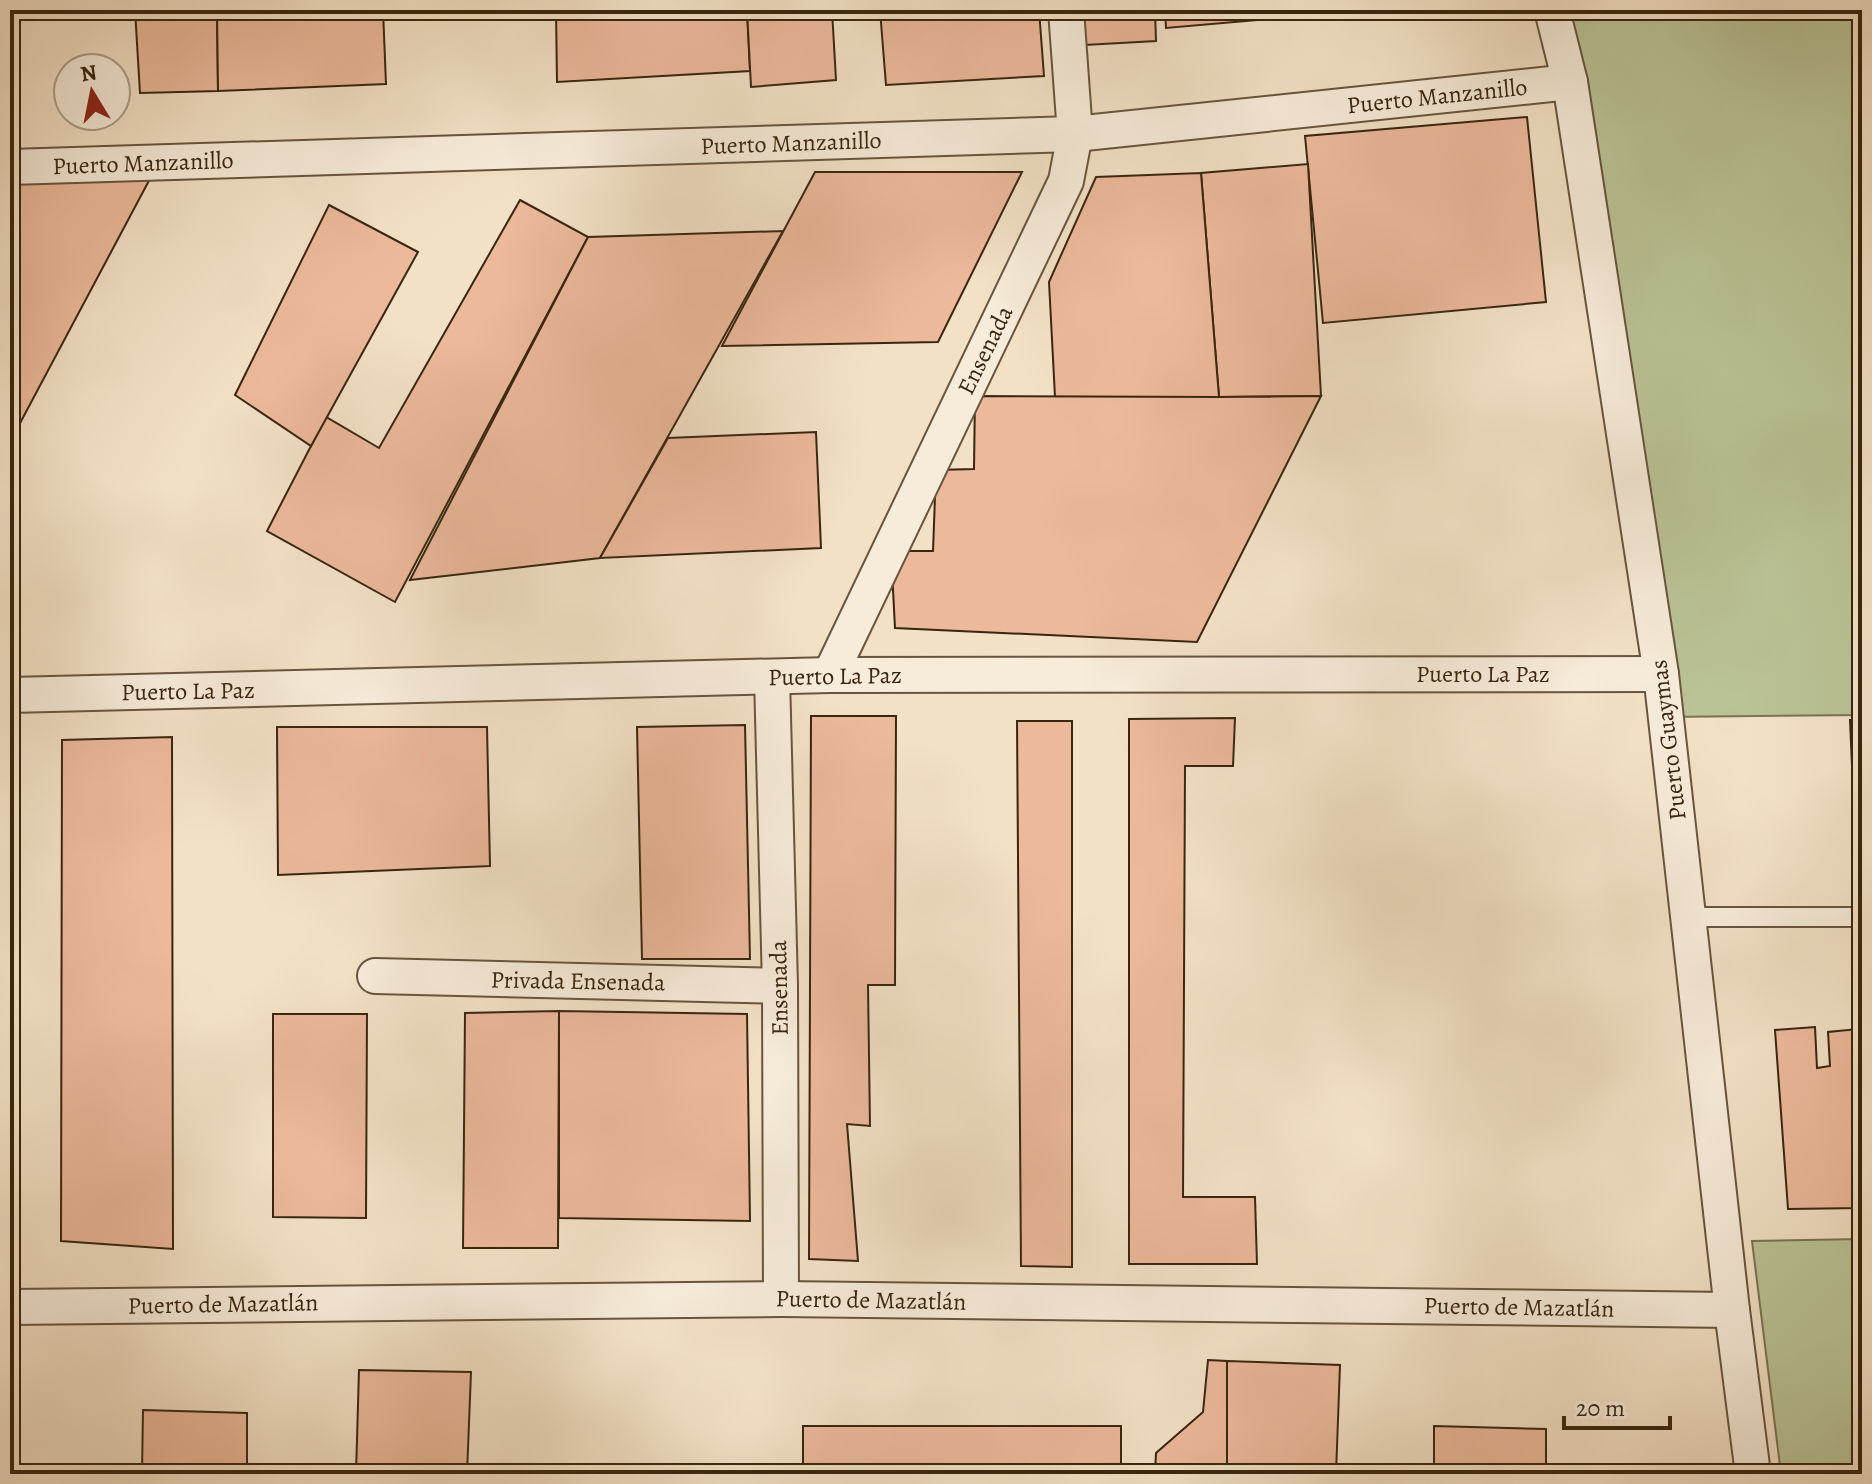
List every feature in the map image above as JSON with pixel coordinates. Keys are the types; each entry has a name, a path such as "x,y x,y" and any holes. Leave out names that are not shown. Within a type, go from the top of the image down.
{"street":[{"name":"Ensenada","path":"830,675 1066,181 1075,134 1066,10"},
{"name":"Puerto Guaymas","path":"1552,10 1570,82 1661,674 1753,1474"},
{"name":"Puerto Manzanillo","path":"10,167 1075,134 1570,82"},
{"name":"Puerto La Paz","path":"10,695 830,675 1661,674"},
{"name":"Ensenada","path":"772,677 780,986 781,1299"},
{"name":"Privada Ensenada","path":"375,976 780,986"},
{"name":"Puerto de Mazatlán","path":"10,1307 781,1299 1732,1310"}],"lane":[{"path":"1688,917 1862,917"}],"green space":[{"path":"1560,10 1862,10 1862,715 1666,717"},
{"path":"1862,1239 1862,1474 1781,1474 1752,1241"}],"building":[{"path":"135,10 217,10 218,91 140,93"},
{"path":"217,10 383,10 386,84 218,91"},
{"path":"556,10 747,10 750,71 557,82"},
{"path":"747,10 832,10 836,80 751,87"},
{"path":"880,10 1039,10 1044,76 886,85"},
{"path":"1083,10 1155,10 1156,41 1085,45"},
{"path":"1165,10 1372,10 1166,28"},
{"path":"1527,117 1546,302 1323,323 1305,136"},
{"path":"1308,164 1321,396 1219,397 1201,173"},
{"path":"815,172 1022,172 938,342 722,346"},
{"path":"1201,173 1219,397 1055,397 1049,282 1096,177"},
{"path":"152,175 10,442 10,181"},
{"path":"520,200 588,237 395,602 267,531 326,417 379,448"},
{"path":"329,205 418,252 311,446 235,395"},
{"path":"783,231 600,558 410,580 588,237"},
{"path":"975,396 1321,396 1197,642 895,628 891,551 933,551 936,470 974,469"},
{"path":"816,432 821,548 600,558 668,438"},
{"path":"811,716 896,716 895,985 868,985 870,1126 847,1124 858,1261 809,1259"},
{"path":"1235,718 1233,766 1185,766 1183,1197 1255,1197 1257,1264 1129,1264 1129,719"},
{"path":"1850,720 1862,720 1862,858 1856,858"},
{"path":"1017,721 1072,721 1072,1267 1021,1266"},
{"path":"745,725 750,959 642,959 637,727"},
{"path":"277,727 487,727 490,866 278,875"},
{"path":"172,737 173,1249 61,1241 62,740"},
{"path":"559,1011 558,1248 463,1248 465,1013"},
{"path":"559,1011 747,1014 750,1221 559,1218"},
{"path":"273,1014 367,1014 366,1218 273,1217"},
{"path":"1815,1027 1817,1068 1830,1066 1828,1032 1858,1029 1862,1067 1862,1208 1788,1209 1775,1030"},
{"path":"1208,1360 1227,1361 1227,1474 1121,1474 1121,1470 1155,1473 1156,1453 1203,1412"},
{"path":"1227,1361 1340,1365 1336,1474 1227,1474"},
{"path":"359,1370 471,1372 467,1474 356,1474"},
{"path":"143,1410 247,1413 247,1474 142,1474"},
{"path":"803,1426 1121,1426 1121,1474 803,1474"},
{"path":"1434,1426 1546,1429 1546,1474 1434,1474"}]}
